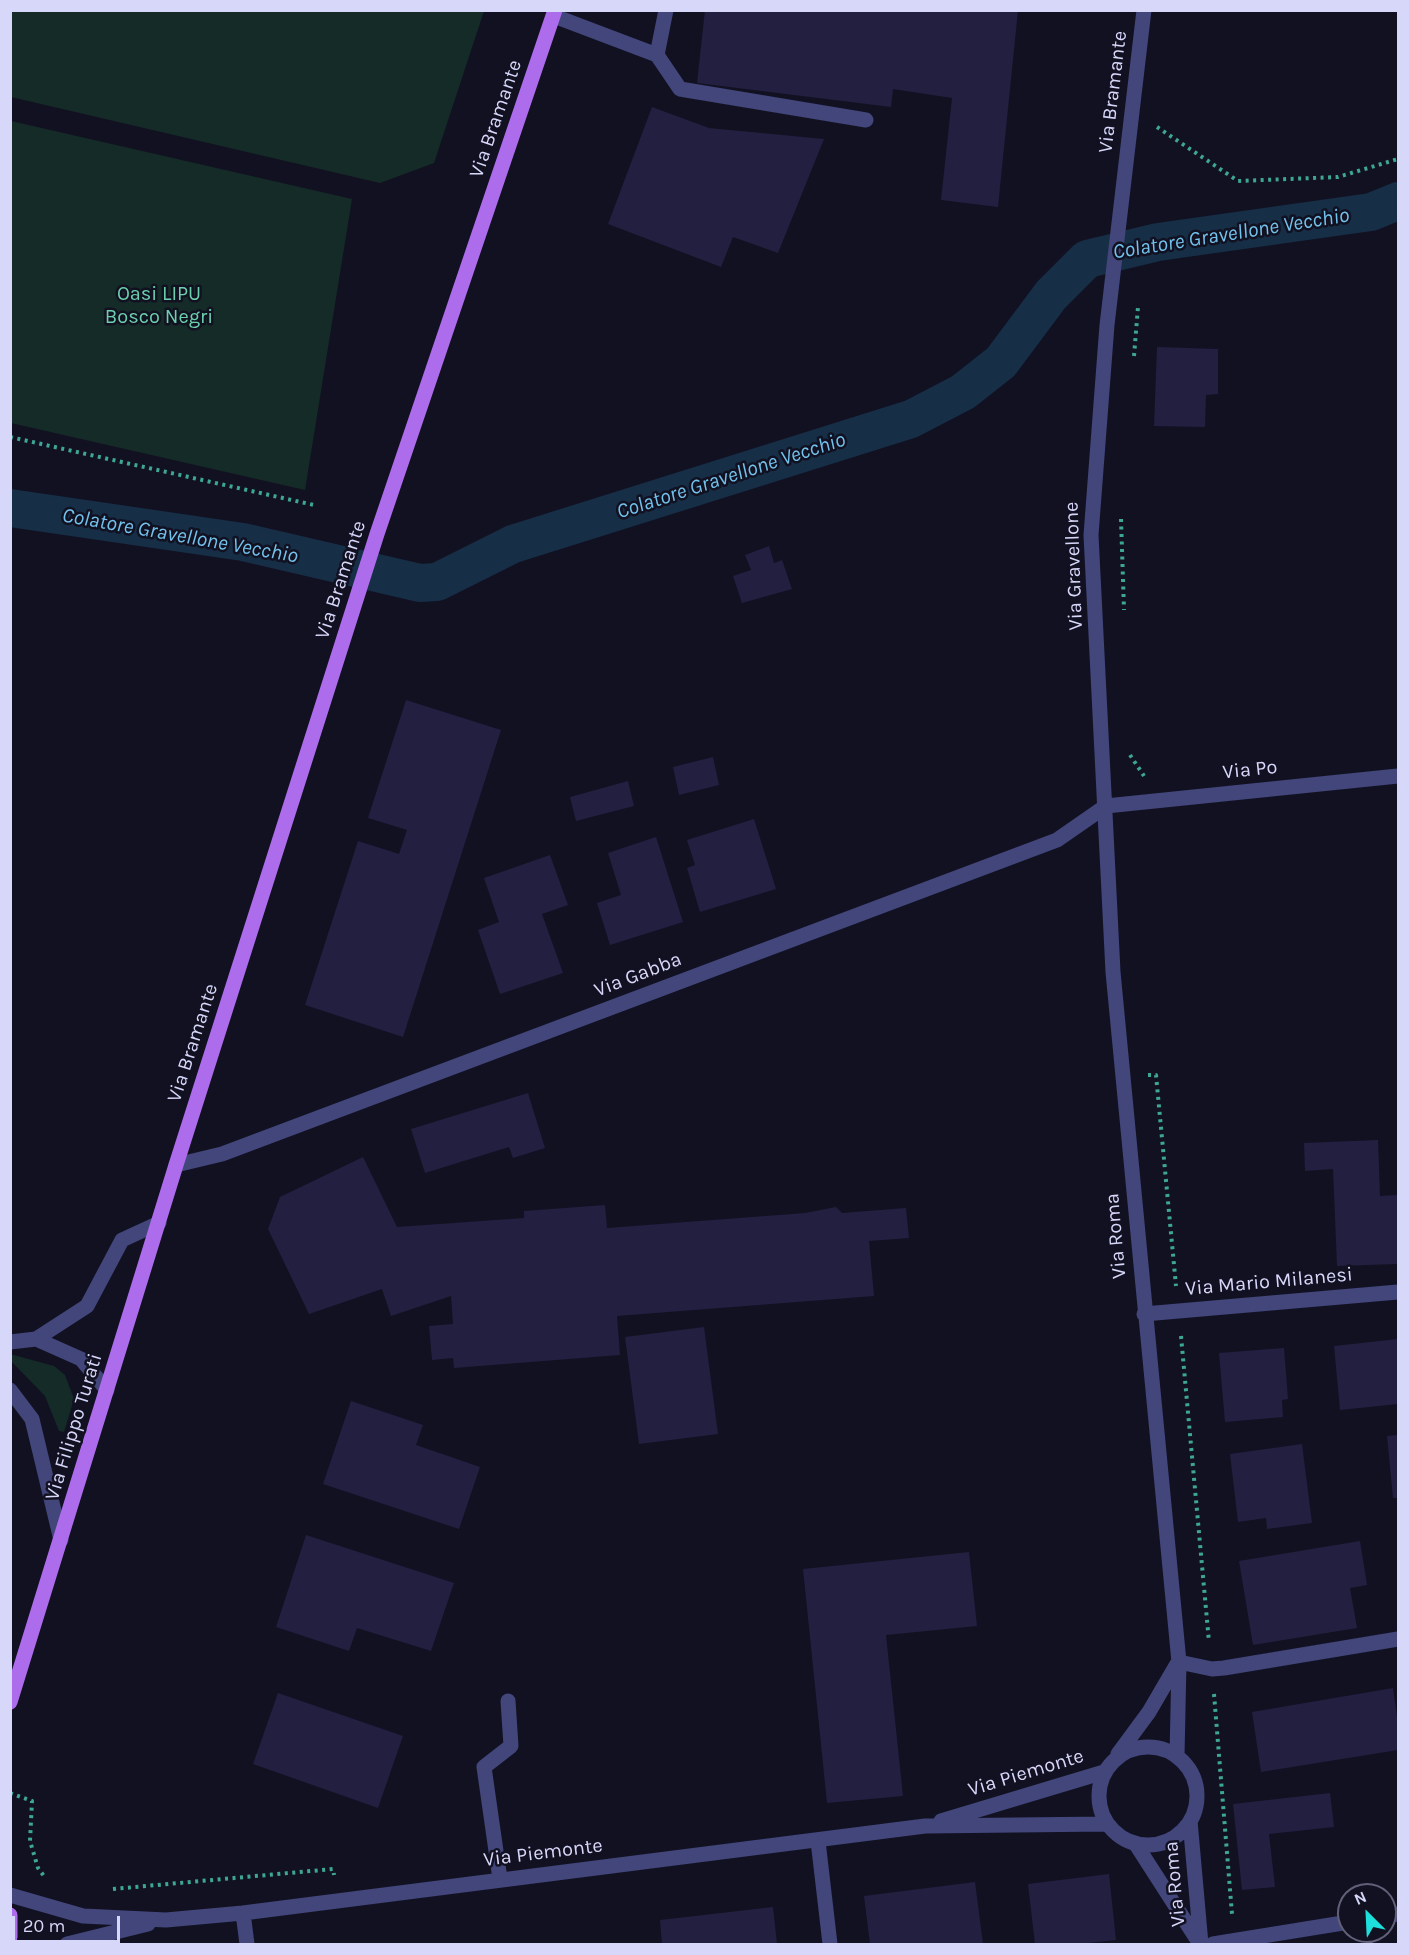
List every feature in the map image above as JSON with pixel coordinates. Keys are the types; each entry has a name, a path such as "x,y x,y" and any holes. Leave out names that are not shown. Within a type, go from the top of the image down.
{"main road":[{"name":"Via Bramante","path":"176,1165 377,534 555,13"},
{"name":"Via Filippo Turati","path":"10,1702 176,1165"},
{"path":"10,1915 10,1937"}],"street":[{"path":"657,55 666,10"},
{"name":"Via Bramante","path":"1107,326 1144,10"},
{"path":"555,13 657,55 680,89 866,120"},
{"name":"Via Gravellone","path":"1106,806 1091,535 1107,326"},
{"name":"Via Po","path":"1106,806 1398,776"},
{"name":"Via Roma","path":"1106,806 1113,972 1179,1662 1177,1755"},
{"name":"Via Gabba","path":"176,1165 222,1155 1057,840 1106,806"},
{"path":"10,1342 36,1339 87,1306 122,1240 159,1223"},
{"name":"Via Mario Milanesi","path":"1144,1314 1398,1292"},
{"path":"36,1339 81,1359 107,1390"},
{"path":"10,1390 32,1419 61,1540"},
{"path":"1115,1759 1129,1750 1145,1746 1162,1748 1177,1755 1188,1766 1197,1793 1196,1808 1190,1821 1180,1833 1167,1841 1151,1845 1124,1840 1107,1824 1098,1798 1104,1772 1149,1712 1179,1662 1212,1669 1398,1639"},
{"path":"500,1879 484,1767 511,1746 508,1701"},
{"name":"Via Piemonte","path":"925,1826 1104,1772"},
{"name":"Via Roma","path":"1190,1821 1200,1944"},
{"name":"Via Piemonte","path":"10,1895 83,1916 166,1920 243,1913 925,1826 1107,1824"},
{"path":"819,1841 830,1944"},
{"name":"Via Roma","path":"1135,1843 1200,1944"},
{"path":"243,1913 247,1944"},
{"name":"Via Piemonte","path":"67,1944 166,1920"},
{"path":"1213,1944 1337,1924"}],"path":[{"path":"1132,112 1238,181 1338,177 1398,159"},
{"path":"1133,367 1137,320"},
{"path":"10,437 314,505"},
{"path":"1121,507 1124,613"},
{"path":"1128,753 1147,780 1172,784 1174,799"},
{"path":"1123,1073 1156,1075 1212,1669 1234,1941"},
{"path":"10,1793 32,1801 30,1841 38,1868 48,1883"},
{"path":"108,1889 333,1869 336,1901"}],"green space":[{"path":"11,10 484,11 434,163 380,183 11,97"},
{"name":"Oasi LIPU Bosco Negri","path":"11,121 352,199 305,490 11,423"},
{"path":"10,1354 54,1366 65,1375 74,1399 64,1432 59,1431 45,1396 11,1361"}],"building":[{"path":"705,10 1018,10 998,207 941,200 952,98 893,89 891,107 697,83"},
{"path":"652,107 709,128 824,139 778,253 733,237 721,267 608,224"},
{"path":"1157,347 1218,349 1218,394 1206,395 1205,427 1154,426"},
{"path":"769,546 774,563 782,560 792,589 742,603 733,576 751,570 745,555"},
{"path":"406,700 501,730 403,1037 305,1005 358,841 399,854 407,830 368,818"},
{"path":"713,757 719,785 679,795 673,767"},
{"path":"628,781 634,806 576,821 570,797"},
{"path":"754,819 776,889 700,912 687,868 695,865 687,840"},
{"path":"656,837 683,922 610,945 597,903 621,895 608,853"},
{"path":"550,855 568,905 542,914 563,973 500,994 478,930 499,922 484,878"},
{"path":"528,1093 545,1148 513,1158 509,1147 425,1173 411,1129"},
{"path":"1378,1140 1380,1196 1398,1195 1398,1264 1337,1266 1333,1169 1305,1171 1304,1143"},
{"path":"363,1157 397,1227 524,1218 524,1211 605,1205 607,1228 805,1213 836,1207 842,1213 906,1208 909,1238 869,1241 874,1296 617,1316 620,1355 454,1368 453,1358 432,1360 429,1326 453,1324 451,1296 391,1316 382,1289 309,1314 268,1229 280,1197"},
{"path":"704,1327 718,1434 639,1444 625,1337"},
{"path":"1398,1339 1398,1404 1340,1410 1334,1346"},
{"path":"1284,1348 1288,1399 1282,1400 1283,1417 1225,1422 1219,1353"},
{"path":"351,1401 423,1425 416,1445 480,1467 459,1529 323,1484"},
{"path":"1398,1435 1398,1498 1393,1498 1387,1436"},
{"path":"1302,1444 1312,1523 1267,1529 1266,1518 1238,1522 1230,1454"},
{"path":"306,1535 454,1583 431,1651 357,1628 349,1651 276,1627"},
{"path":"1360,1541 1367,1585 1350,1588 1357,1628 1253,1645 1239,1561"},
{"path":"969,1552 977,1626 886,1635 903,1796 827,1803 803,1569"},
{"path":"1393,1688 1398,1724 1398,1750 1261,1772 1252,1712"},
{"path":"278,1693 403,1736 378,1808 253,1764"},
{"path":"1330,1793 1334,1827 1269,1834 1275,1887 1242,1890 1233,1804"},
{"path":"1109,1874 1116,1940 1079,1944 1035,1944 1028,1884"},
{"path":"975,1882 983,1944 870,1944 864,1896"},
{"path":"773,1907 777,1944 662,1944 660,1920"}],"waterway":[{"name":"Colatore Gravellone Vecchio","path":"10,508 243,542 420,583 437,582 513,544 911,419 963,392 1001,362 1051,295 1087,259 1158,242 1371,212 1398,201"}]}
